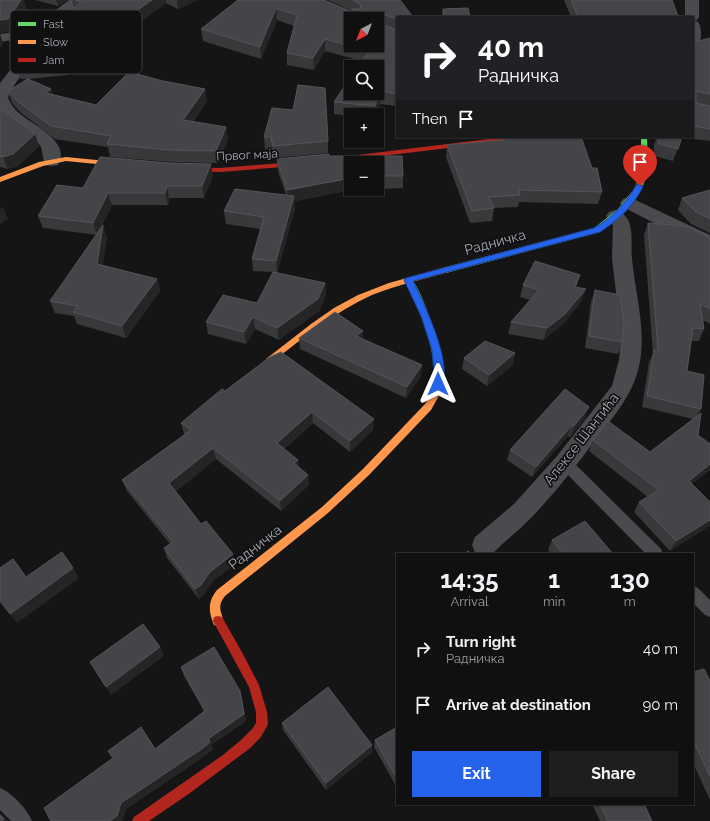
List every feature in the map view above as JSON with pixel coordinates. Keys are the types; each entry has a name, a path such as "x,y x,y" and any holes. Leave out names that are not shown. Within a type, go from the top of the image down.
{"street":[{"path":"66,10 78,0"},
{"path":"692,0 692,16"},
{"path":"0,38 10,36"},
{"path":"15,74 3,89 0,98 8,113 18,122 47,141 53,154 52,161"},
{"path":"332,160 514,138"},
{"name":"Радничка","path":"270,359 307,330 356,299 408,280 597,230 606,225 635,196 644,171 644,138"},
{"path":"0,180 52,161 66,159 133,166"},
{"name":"Првог маја","path":"172,169 220,170 317,162"},
{"path":"622,210 710,243"},
{"name":"Алексе Шантића","path":"484,545 522,511 565,463 607,409 621,388 626,376 630,360 631,335 622,258 622,210"},
{"name":"Радничка","path":"138,821 217,766 256,735 262,726 262,713 257,693 214,614 214,604 218,595 325,510 382,457 422,414 437,393 440,375 436,350 425,316 408,280"}],"lane":[{"path":"565,463 655,553"},
{"path":"694,594 710,610"},
{"path":"0,797 23,821"}],"building":[{"path":"0,0 21,0 14,10 10,10 10,16 8,19 0,20"},
{"path":"75,0 152,0 138,10 72,10 81,2"},
{"path":"238,0 324,0 352,12 344,12 344,44 325,39 313,58 287,53 297,15 276,8 260,47 201,29"},
{"path":"353,0 400,0 412,16 396,16 396,19 384,15 384,12 352,12 352,9 360,9 361,6"},
{"path":"571,0 672,0 678,16 578,16"},
{"path":"468,8 470,16 444,16 443,9"},
{"path":"384,25 396,30 396,94 384,92 384,60 363,60 368,52 384,52"},
{"path":"710,38 710,94 696,91 696,103 710,106 710,129 694,126 695,42"},
{"path":"127,74 137,74 205,89 183,120 226,127 216,151 170,150 107,144 111,136 51,126 16,100 8,91 28,79 51,89 46,93 96,105"},
{"path":"298,85 325,88 328,141 273,146 271,137 264,137 272,108 293,110"},
{"path":"344,87 344,100 377,100 375,106 334,102"},
{"path":"0,108 35,134 13,154 3,157 0,156"},
{"path":"505,138 581,138 592,168 597,168 602,192 519,190 520,195 489,197 494,208 472,211 447,145 505,140"},
{"path":"658,138 682,138 678,149 659,144"},
{"path":"329,154 329,156 344,156 344,179 287,190 277,159"},
{"path":"384,156 402,156 403,176 384,176"},
{"path":"100,157 169,163 211,164 202,186 167,186 165,193 108,193 93,223 38,216 57,185 83,188"},
{"path":"235,189 294,196 276,261 252,259 264,217 224,211"},
{"path":"710,190 710,219 696,212 682,198"},
{"path":"648,223 686,226 710,237 710,309 700,304 704,329 693,328 687,371 704,375 701,409 647,396 654,350 658,350"},
{"path":"103,225 97,264 157,279 122,326 73,312 78,306 50,301"},
{"path":"535,261 580,275 575,287 586,289 565,314 547,328 511,322 539,290 523,285"},
{"path":"273,272 325,283 318,299 277,328 253,317 244,332 206,322 223,295 257,303"},
{"path":"595,290 620,295 624,323 622,342 589,336"},
{"path":"335,312 363,331 356,336 422,365 407,387 299,338"},
{"path":"485,341 515,353 489,375 464,358"},
{"path":"281,352 374,419 350,441 312,412 277,443 298,460 294,463 308,475 280,501 213,448 169,483 201,524 206,521 233,554 210,572 201,585 195,589 164,548 173,542 122,480 191,430 181,423 222,389 225,391 270,357"},
{"path":"565,389 589,407 574,426 572,425 536,467 510,450"},
{"path":"701,413 698,435 710,444 710,464 689,481 710,502 710,520 676,541 639,502 659,490 593,440 608,421 650,452"},
{"path":"585,521 612,553 562,553 552,540"},
{"path":"62,552 73,568 10,614 0,601 0,568 13,559 26,577"},
{"path":"143,624 160,647 106,687 90,662"},
{"path":"214,647 240,691 244,714 208,739 210,742 203,748 121,803 117,816 110,821 51,821 44,808 113,758 108,751 141,727 155,749 205,711 181,667"},
{"path":"704,669 710,681 710,776 694,742 694,672"},
{"path":"328,687 372,745 326,783 282,723"},
{"path":"396,728 396,777 375,740"},
{"path":"600,805 644,805 652,821 608,821"},
{"path":"0,815 4,819 2,821 0,821"}],"traffic: fast":[{"path":"446,270 597,230 613,219 627,205 638,189 645,167 644,138"},
{"path":"409,280 430,327 436,351 439,376"}],"traffic: slow":[{"path":"0,180 41,164 66,159 127,165"},
{"path":"270,359 325,318 349,303 371,292 446,270"},
{"path":"218,621 215,614 215,603 221,593 325,510 366,472 428,407 437,392 439,376"}],"traffic: jam":[{"path":"341,159 514,138"},
{"path":"181,169 220,170 307,163"},
{"path":"138,821 227,759 257,733 262,724 262,712 253,685 247,671 218,621"}],"route":[{"path":"438,384 440,375 436,350 425,316 408,280 597,230 606,225 629,203 635,196 640,186"}]}
